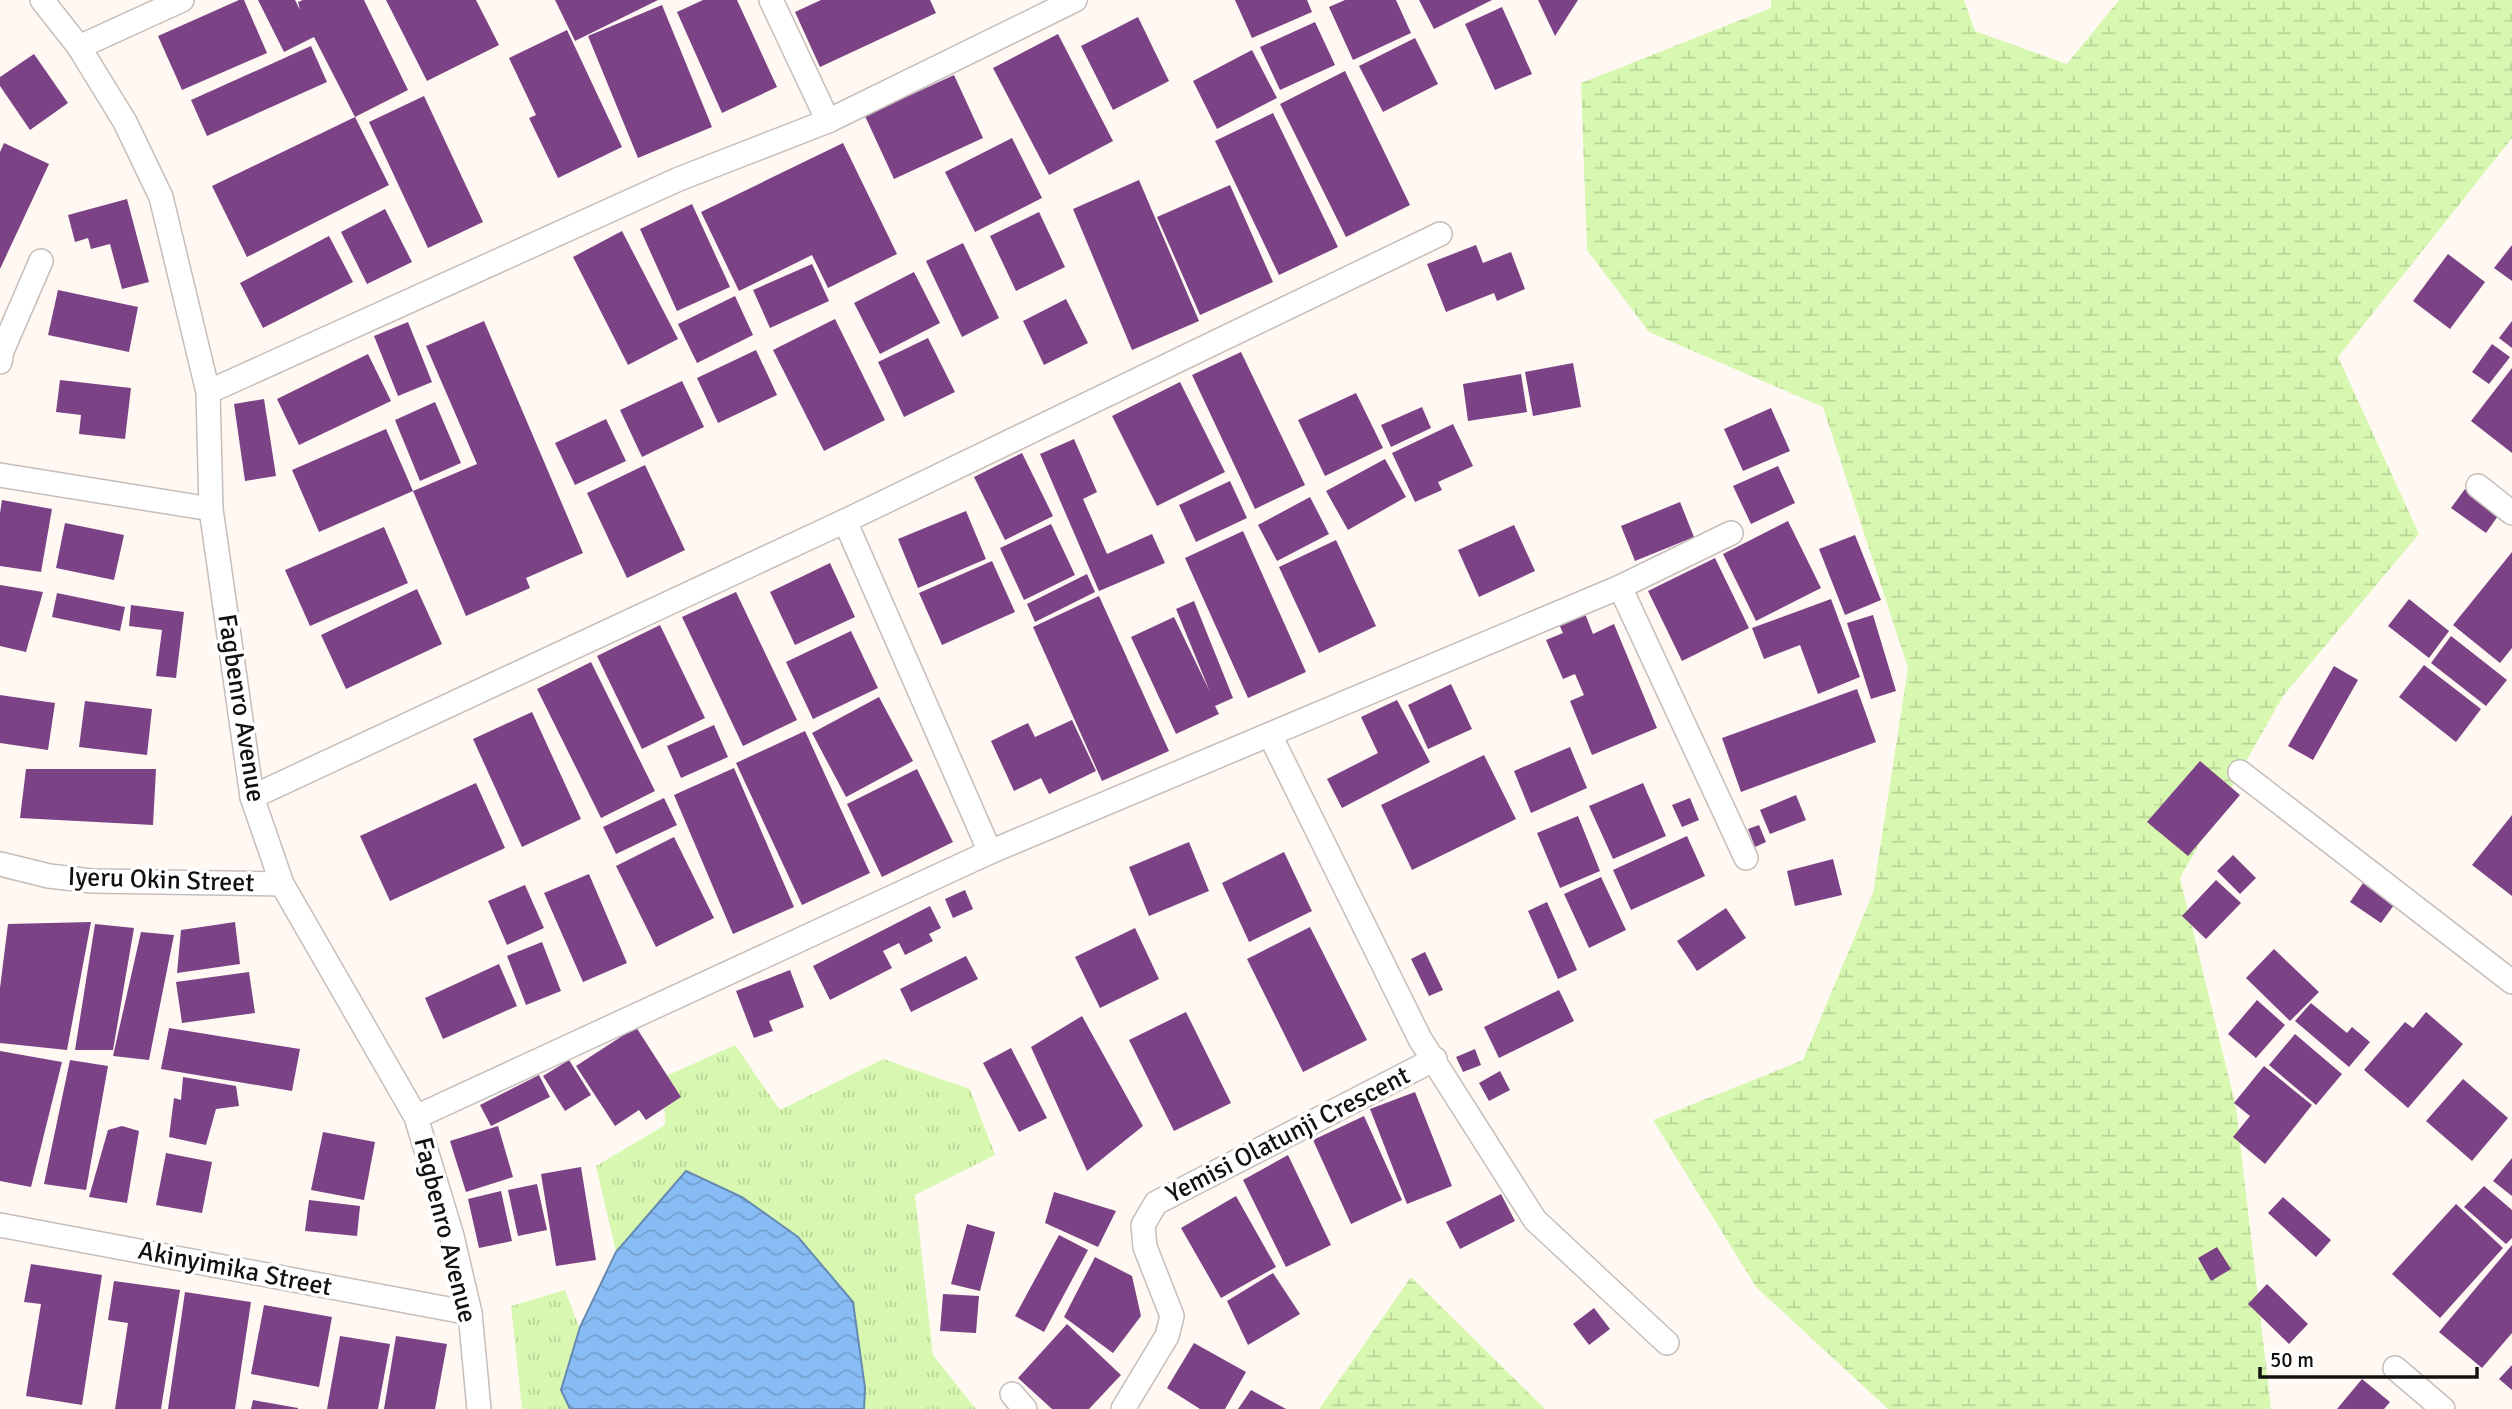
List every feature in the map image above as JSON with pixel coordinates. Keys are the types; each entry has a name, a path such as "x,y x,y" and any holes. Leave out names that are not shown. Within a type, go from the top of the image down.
{"street":[{"name":"Fagbenro Avenue","path":"42,0 79,47 125,122 161,197 208,392 211,509 252,797 282,884 416,1117 452,1236 470,1313 480,1409"},
{"path":"79,47 182,0"},
{"path":"771,0 828,121"},
{"path":"208,392 679,179 828,121 1074,0"},
{"path":"252,797 845,521 1440,234"},
{"path":"0,362 2,351 41,261"},
{"path":"0,475 211,509"},
{"path":"2478,486 2512,513"},
{"path":"845,521 990,852"},
{"path":"416,1117 990,852 1620,587 1731,533"},
{"path":"1620,587 1746,858"},
{"path":"1270,735 1420,1039 1535,1220 1667,1343"},
{"path":"2240,772 2512,982"},
{"name":"Iyeru Okin Street","path":"0,864 49,876 92,881 282,884"},
{"name":"Yemisi Olatunji Crescent","path":"1124,1409 1167,1336 1172,1316 1145,1248 1143,1225 1156,1203 1435,1059"},
{"name":"Akinyimika Street","path":"0,1225 470,1313"},
{"path":"2395,1368 2444,1409"}],"green space":[{"path":"1771,0 1964,0 1975,31 2067,64 2119,0 2512,0 2512,138 2338,357 2419,534 2283,696 2180,878 2236,1107 2271,1409 1888,1409 1756,1287 1653,1120 1803,1060 1873,893 1908,668 1823,407 1649,332 1587,250 1581,83 1771,8"},
{"path":"735,1045 780,1110 883,1059 970,1089 995,1155 915,1195 933,1355 976,1409 864,1409 865,1388 853,1302 685,1171 616,1252 596,1166 665,1125 664,1077"},
{"path":"1411,1277 1545,1409 1319,1409"},
{"path":"565,1290 579,1327 561,1390 570,1409 522,1409 511,1306"}],"water":[{"path":"686,1171 742,1197 798,1237 853,1302 865,1388 864,1409 570,1409 561,1390 580,1327 616,1252"}],"building":[{"path":"244,0 267,53 182,90 158,36"},
{"path":"258,0 295,0 300,10 298,2 303,0 364,0 408,90 355,117 314,37 284,52"},
{"path":"386,0 476,0 499,45 427,81"},
{"path":"555,0 658,0 575,41"},
{"path":"703,0 737,0 777,87 722,113 677,12"},
{"path":"821,0 930,0 936,13 820,67 795,12"},
{"path":"1235,0 1307,0 1312,12 1252,38"},
{"path":"1345,0 1396,0 1411,33 1353,60 1329,7"},
{"path":"1419,0 1492,0 1434,29"},
{"path":"1538,0 1578,0 1555,36"},
{"path":"662,5 712,127 638,158 588,36"},
{"path":"1502,7 1532,74 1495,90 1465,24"},
{"path":"1138,17 1169,81 1113,110 1081,46"},
{"path":"1315,22 1335,65 1280,90 1260,47"},
{"path":"567,30 622,147 558,178 529,118 536,115 509,58"},
{"path":"1058,34 1113,141 1049,175 993,68"},
{"path":"1415,38 1438,84 1383,112 1359,66"},
{"path":"311,46 327,82 207,136 191,100"},
{"path":"1252,50 1277,98 1217,129 1193,81"},
{"path":"34,54 68,103 30,130 0,86 0,77"},
{"path":"1345,71 1410,205 1346,237 1280,104"},
{"path":"954,75 983,138 894,179 865,116"},
{"path":"424,96 483,222 428,248 369,122"},
{"path":"1273,113 1338,247 1279,275 1215,141"},
{"path":"355,117 389,185 247,257 212,186"},
{"path":"1012,138 1042,198 975,232 945,172"},
{"path":"4,143 49,164 0,269 0,152"},
{"path":"843,143 897,254 828,288 812,255 739,291 701,212"},
{"path":"1139,180 1199,321 1132,350 1073,209"},
{"path":"1230,185 1273,282 1200,315 1157,217"},
{"path":"127,199 149,282 122,289 110,244 91,249 88,238 75,242 68,215"},
{"path":"692,204 730,287 677,311 640,229"},
{"path":"385,209 412,262 367,284 341,232"},
{"path":"1039,212 1065,267 1016,291 990,236"},
{"path":"622,231 678,339 628,365 573,257"},
{"path":"329,236 353,282 263,328 240,283"},
{"path":"963,243 999,318 962,337 926,261"},
{"path":"1476,245 1483,263 1511,252 1525,289 1497,301 1494,293 1446,312 1427,264"},
{"path":"2512,245 2512,281 2494,268"},
{"path":"2448,254 2485,282 2450,329 2413,301"},
{"path":"812,264 829,301 770,328 753,290"},
{"path":"914,272 940,323 880,354 854,303"},
{"path":"58,290 138,307 129,352 48,335"},
{"path":"735,296 753,335 697,363 678,324"},
{"path":"1066,299 1088,343 1044,365 1023,321"},
{"path":"835,319 885,420 824,451 773,350"},
{"path":"484,321 583,553 526,578 530,588 466,616 413,491 477,464 426,346"},
{"path":"2512,321 2512,348 2499,338"},
{"path":"408,322 432,382 398,396 374,336"},
{"path":"928,338 955,392 904,417 878,362"},
{"path":"2492,344 2510,357 2489,384 2472,372"},
{"path":"756,350 777,395 718,423 697,378"},
{"path":"1241,352 1305,485 1255,509 1192,375"},
{"path":"368,354 391,401 299,445 277,399"},
{"path":"1573,363 1581,407 1533,416 1525,372"},
{"path":"2512,368 2512,453 2471,421"},
{"path":"1521,374 1527,412 1468,421 1463,384"},
{"path":"60,380 131,388 125,439 79,434 81,415 56,412"},
{"path":"682,381 704,427 642,457 620,410"},
{"path":"1180,382 1225,472 1157,506 1112,416"},
{"path":"1356,393 1383,448 1325,476 1298,420"},
{"path":"264,399 276,476 245,481 234,404"},
{"path":"435,402 461,463 420,481 395,420"},
{"path":"1422,407 1431,428 1391,447 1381,425"},
{"path":"1771,408 1790,451 1743,471 1724,429"},
{"path":"606,419 626,461 575,485 555,443"},
{"path":"1453,424 1473,466 1438,482 1442,490 1415,502 1392,453"},
{"path":"386,429 413,491 319,532 292,470"},
{"path":"1074,439 1097,492 1083,499 1107,554 1152,534 1165,563 1099,591 1040,454"},
{"path":"1022,453 1053,516 1005,540 974,477"},
{"path":"1385,459 1406,497 1348,530 1326,491"},
{"path":"645,465 685,550 627,578 587,493"},
{"path":"1778,466 1795,503 1751,524 1733,486"},
{"path":"1230,481 1247,518 1196,542 1179,505"},
{"path":"2465,489 2500,513 2486,533 2451,508"},
{"path":"1310,497 1329,534 1277,561 1258,525"},
{"path":"2,500 52,509 41,572 0,566"},
{"path":"1680,502 1694,537 1635,561 1621,526"},
{"path":"966,511 986,559 918,588 898,539"},
{"path":"1788,521 1821,588 1756,621 1723,554"},
{"path":"65,523 124,535 114,580 56,568"},
{"path":"1051,524 1075,575 1024,600 1000,548"},
{"path":"1514,525 1535,571 1479,597 1458,550"},
{"path":"384,527 408,583 310,626 285,570"},
{"path":"1243,531 1306,672 1248,698 1185,558"},
{"path":"1855,535 1881,600 1845,615 1819,549"},
{"path":"1336,540 1376,626 1319,653 1279,567"},
{"path":"2512,552 2512,648 2500,663 2453,625"},
{"path":"1715,558 1749,628 1682,661 1648,591"},
{"path":"992,561 1015,612 942,645 919,593"},
{"path":"830,563 855,617 795,645 770,592"},
{"path":"1087,574 1095,592 1035,622 1027,604"},
{"path":"0,585 43,592 26,652 0,646"},
{"path":"417,589 442,644 346,689 321,635"},
{"path":"736,592 797,720 743,746 682,617"},
{"path":"57,593 125,607 120,631 52,617"},
{"path":"1099,596 1169,751 1102,781 1033,627"},
{"path":"1831,599 1860,677 1818,694 1800,645 1764,659 1752,628"},
{"path":"2409,599 2449,631 2429,658 2388,626"},
{"path":"1194,601 1233,698 1215,706 1219,714 1176,734 1131,637 1174,617 1210,692 1176,609"},
{"path":"131,605 184,612 176,678 156,676 162,630 129,626"},
{"path":"1584,611 1593,634 1614,624 1657,728 1592,755 1570,701 1584,695 1575,674 1563,679 1546,640 1563,633 1558,622"},
{"path":"1873,615 1896,691 1871,699 1847,623"},
{"path":"660,625 705,718 642,749 597,656"},
{"path":"851,631 878,688 813,719 786,662"},
{"path":"2451,636 2507,680 2486,706 2431,663"},
{"path":"591,662 655,791 601,818 537,689"},
{"path":"2424,665 2481,709 2456,742 2399,697"},
{"path":"2334,666 2358,680 2313,760 2288,746"},
{"path":"1451,684 1472,729 1428,749 1408,705"},
{"path":"1857,689 1876,742 1741,792 1722,738"},
{"path":"0,695 55,703 48,750 0,743"},
{"path":"879,697 913,761 846,797 812,733"},
{"path":"1397,700 1430,762 1342,808 1327,779 1378,753 1361,717"},
{"path":"85,701 152,709 147,755 79,747"},
{"path":"532,712 581,819 522,847 473,739"},
{"path":"1072,720 1096,771 1049,794 1041,778 1014,791 991,741 1028,723 1035,737"},
{"path":"714,725 728,757 681,778 667,746"},
{"path":"805,731 870,873 802,905 736,763"},
{"path":"1570,747 1587,788 1531,813 1514,771"},
{"path":"1484,755 1516,819 1412,870 1381,805"},
{"path":"2200,761 2240,795 2188,856 2147,822"},
{"path":"734,768 794,907 733,934 674,795"},
{"path":"26,769 156,769 153,825 20,818"},
{"path":"917,769 953,842 882,877 847,804"},
{"path":"476,783 505,848 390,901 360,836"},
{"path":"1643,783 1666,836 1613,859 1589,806"},
{"path":"1796,795 1806,820 1770,834 1760,810"},
{"path":"664,798 677,825 616,854 603,827"},
{"path":"1690,798 1699,820 1682,827 1672,805"},
{"path":"2512,815 2512,896 2472,865"},
{"path":"1578,816 1600,871 1560,888 1537,833"},
{"path":"1759,825 1766,842 1755,847 1748,829"},
{"path":"1687,836 1705,876 1631,910 1613,870"},
{"path":"674,837 714,918 656,947 616,866"},
{"path":"1189,842 1209,891 1149,916 1129,867"},
{"path":"1284,852 1312,911 1249,942 1222,883"},
{"path":"2233,855 2256,878 2240,894 2217,871"},
{"path":"1833,859 1842,895 1795,906 1787,871"},
{"path":"589,874 627,963 583,982 544,893"},
{"path":"1601,877 1626,930 1589,948 1564,894"},
{"path":"2216,880 2241,903 2206,939 2182,916"},
{"path":"2363,883 2394,905 2381,923 2350,902"},
{"path":"525,885 544,928 507,945 488,901"},
{"path":"965,890 973,909 953,918 945,899"},
{"path":"1547,902 1577,970 1558,979 1528,911"},
{"path":"930,906 941,928 929,934 933,941 905,955 899,943 883,951 892,968 830,1000 813,966"},
{"path":"1726,908 1746,938 1697,971 1677,941"},
{"path":"91,922 67,1050 0,1043 0,988 8,924"},
{"path":"235,922 240,964 177,973 181,930"},
{"path":"95,924 134,928 113,1050 75,1050"},
{"path":"1310,927 1367,1040 1303,1072 1247,959"},
{"path":"1135,928 1159,979 1100,1008 1075,957"},
{"path":"141,932 174,935 149,1060 113,1056"},
{"path":"542,942 561,991 526,1005 507,956"},
{"path":"2274,949 2319,992 2290,1021 2246,978"},
{"path":"1425,952 1443,990 1429,996 1411,959"},
{"path":"966,956 978,979 911,1012 900,989"},
{"path":"499,964 517,1006 443,1039 425,998"},
{"path":"790,970 804,1007 769,1021 773,1031 754,1038 736,991"},
{"path":"249,972 255,1013 182,1023 176,982"},
{"path":"1559,990 1574,1021 1499,1058 1484,1027"},
{"path":"2257,1000 2285,1025 2256,1058 2228,1034"},
{"path":"2311,1003 2347,1033 2352,1027 2370,1042 2349,1067 2295,1021"},
{"path":"1186,1012 1231,1103 1174,1131 1129,1040"},
{"path":"2426,1012 2463,1044 2408,1108 2364,1070 2405,1022 2413,1028"},
{"path":"1082,1016 1143,1126 1087,1171 1031,1047"},
{"path":"636,1027 681,1097 646,1120 639,1110 615,1126 576,1066"},
{"path":"169,1028 300,1049 292,1091 161,1069"},
{"path":"2295,1034 2342,1074 2316,1105 2269,1065"},
{"path":"1011,1048 1047,1118 1019,1132 983,1063"},
{"path":"1475,1049 1481,1065 1463,1072 1456,1057"},
{"path":"0,1051 62,1062 31,1187 0,1181"},
{"path":"70,1060 108,1066 86,1190 44,1184"},
{"path":"569,1060 591,1095 565,1111 543,1076"},
{"path":"2264,1066 2312,1105 2265,1164 2233,1137 2250,1116 2234,1103"},
{"path":"1500,1071 1510,1090 1489,1101 1479,1083"},
{"path":"539,1075 550,1097 491,1126 480,1105"},
{"path":"183,1077 236,1086 239,1106 216,1109 206,1145 169,1137 174,1098 181,1100"},
{"path":"2463,1079 2508,1118 2472,1161 2426,1121"},
{"path":"1415,1092 1452,1186 1407,1204 1370,1109"},
{"path":"1364,1116 1402,1200 1351,1224 1313,1140"},
{"path":"122,1126 139,1131 127,1203 89,1197 108,1130"},
{"path":"498,1126 513,1177 466,1192 450,1141"},
{"path":"323,1132 375,1142 364,1200 311,1190"},
{"path":"166,1153 212,1162 202,1213 156,1205"},
{"path":"1288,1155 1331,1245 1286,1267 1243,1180"},
{"path":"2512,1158 2512,1196 2493,1181"},
{"path":"581,1167 596,1260 556,1266 541,1174"},
{"path":"537,1184 547,1230 518,1236 508,1190"},
{"path":"2484,1186 2512,1210 2512,1238 2506,1244 2464,1207"},
{"path":"501,1191 512,1241 479,1248 468,1199"},
{"path":"1054,1192 1116,1211 1098,1247 1045,1223"},
{"path":"1501,1194 1515,1221 1460,1249 1446,1222"},
{"path":"1236,1196 1276,1267 1221,1298 1181,1228"},
{"path":"2283,1197 2331,1240 2316,1257 2268,1213"},
{"path":"309,1200 360,1206 357,1236 305,1231"},
{"path":"2456,1204 2503,1248 2440,1318 2392,1274"},
{"path":"967,1224 995,1232 980,1291 951,1284"},
{"path":"1059,1235 1088,1250 1044,1332 1015,1316"},
{"path":"2512,1245 2512,1333 2482,1368 2439,1332"},
{"path":"2217,1247 2231,1269 2211,1281 2198,1258"},
{"path":"1095,1257 1132,1276 1141,1316 1113,1353 1064,1317"},
{"path":"31,1264 102,1275 82,1405 26,1396 41,1304 24,1302"},
{"path":"1273,1273 1300,1314 1248,1345 1227,1301"},
{"path":"114,1281 180,1290 161,1409 115,1409 128,1323 108,1320"},
{"path":"2267,1284 2308,1324 2289,1344 2248,1304"},
{"path":"185,1292 251,1302 235,1409 168,1409"},
{"path":"943,1294 979,1296 976,1333 940,1331"},
{"path":"264,1305 332,1317 319,1387 251,1374"},
{"path":"1594,1308 1610,1329 1589,1345 1573,1324"},
{"path":"1067,1324 1121,1375 1089,1409 1052,1409 1018,1378"},
{"path":"340,1336 390,1344 378,1409 327,1409"},
{"path":"396,1336 447,1344 435,1409 384,1409"},
{"path":"1194,1343 1246,1372 1225,1409 1200,1409 1167,1388"},
{"path":"2512,1365 2512,1390 2499,1379"},
{"path":"2362,1379 2390,1402 2384,1409 2337,1409"},
{"path":"1251,1390 1286,1409 1238,1409"},
{"path":"253,1400 298,1408 298,1409 251,1409"}]}
